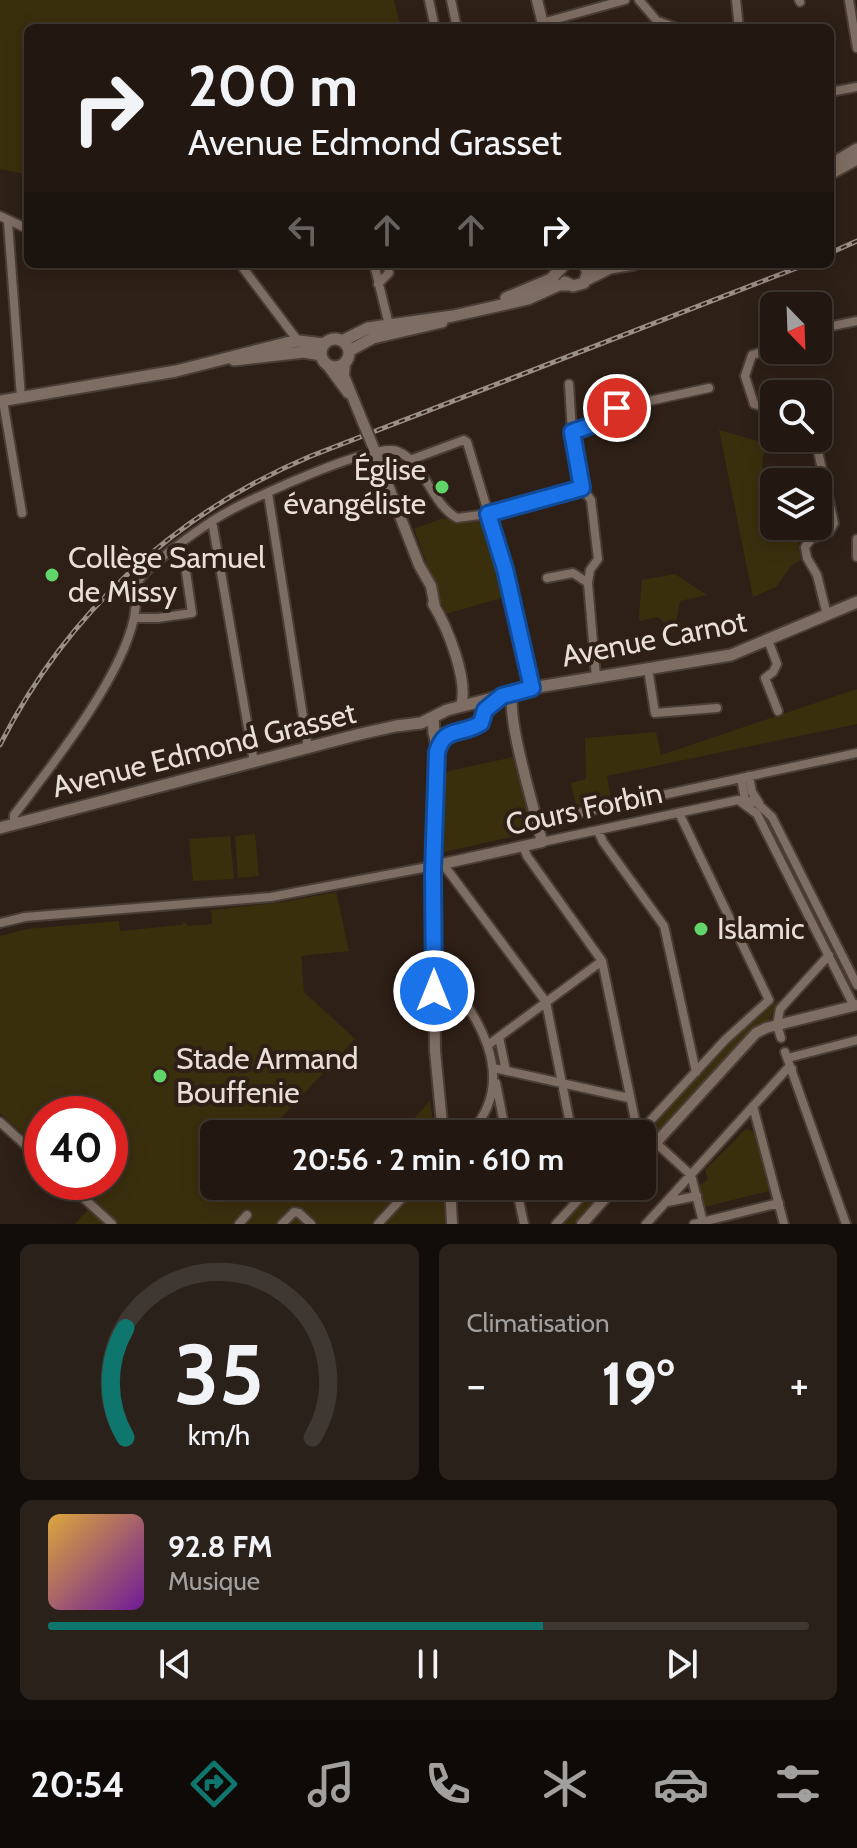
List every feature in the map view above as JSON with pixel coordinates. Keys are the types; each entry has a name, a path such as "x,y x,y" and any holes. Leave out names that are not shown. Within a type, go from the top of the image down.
{"main road":[{"path":"834,163 857,149"},
{"path":"834,172 857,159"},
{"path":"487,307 551,279 562,268"},
{"path":"563,268 563,279 569,285"},
{"path":"1,401 225,360 298,341 325,355 337,367 361,343 390,329 528,299 559,285 577,286 586,271 610,268"},
{"path":"325,355 332,339 342,341 368,328 390,329"},
{"path":"342,341 347,357"},
{"path":"225,360 304,352 325,355"},
{"name":"Avenue Carnot","path":"481,706 532,688 731,655 857,602"},
{"path":"461,706 481,706 484,718 476,727 436,729 461,706"},
{"name":"Avenue Edmond Grasset","path":"0,828 396,726 421,723 436,729"}],"street":[{"path":"429,0 434,24"},
{"path":"451,0 456,24"},
{"path":"537,0 543,24"},
{"path":"549,24 625,0"},
{"path":"639,0 657,21 666,24"},
{"path":"736,0 739,24"},
{"path":"849,0 857,48"},
{"path":"834,91 857,87"},
{"path":"21,398 4,219 24,227"},
{"path":"243,268 298,341"},
{"path":"375,268 390,329"},
{"path":"378,284 389,273 388,268"},
{"path":"832,326 857,321"},
{"path":"760,352 752,355 745,376 754,404 760,406"},
{"path":"325,355 350,395 374,447 463,682 461,706"},
{"path":"347,357 344,376 350,395"},
{"path":"569,384 572,432 582,488 591,500 598,559 590,570 588,583 596,677"},
{"path":"572,432 603,421 617,408 709,388"},
{"path":"1,401 22,513"},
{"path":"410,460 464,440 467,442 505,569 532,688"},
{"path":"14,824 14,815 51,768 107,680 134,618 139,580 212,521 374,447 390,449 410,460 447,513 461,518 488,514 582,488"},
{"path":"818,452 834,523 826,535 807,543 805,554 817,575 827,615"},
{"path":"268,493 308,748"},
{"path":"212,521 254,762"},
{"path":"857,539 857,557"},
{"path":"134,618 192,613 184,558 178,548"},
{"path":"547,578 573,573 588,583"},
{"path":"768,640 777,664 765,678 778,711"},
{"path":"648,669 655,713 717,708"},
{"path":"463,682 481,706"},
{"path":"507,695 542,842"},
{"path":"436,729 438,865 433,962 437,1087 441,1120"},
{"path":"537,822 857,753"},
{"path":"741,799 745,777"},
{"path":"745,777 760,804 772,817 857,985"},
{"path":"741,799 760,804"},
{"path":"741,799 757,814 856,1005 756,1033 656,1143 691,1175 697,1196 698,1223 779,1203"},
{"name":"Cours Forbin","path":"438,865 741,799"},
{"path":"651,1120 769,1000 679,813"},
{"path":"598,831 664,926 696,1072"},
{"path":"523,846 602,961 634,1120"},
{"path":"0,923 25,917 271,897 438,865"},
{"path":"438,865 546,1002 569,1120"},
{"path":"781,1038 777,1025 780,1009 829,955"},
{"path":"488,1045 602,961"},
{"path":"433,962 468,1007 488,1045 503,1120"},
{"path":"434,991 452,984"},
{"path":"499,1037 506,1071"},
{"path":"846,1224 787,1055 857,1040"},
{"path":"646,1224 787,1069 792,1069"},
{"path":"494,1072 506,1071 629,1098"},
{"path":"480,1120 487,1107 494,1072"},
{"path":"487,1107 500,1106"},
{"path":"753,1106 784,1224"},
{"path":"0,1122 24,1144"},
{"path":"666,1202 697,1196"},
{"path":"86,1200 112,1224"},
{"path":"378,1224 400,1200"},
{"path":"451,1200 452,1224"},
{"path":"519,1200 524,1224"},
{"path":"556,1224 575,1200"},
{"path":"582,1224 603,1200"},
{"path":"282,1224 294,1212 311,1224"},
{"path":"239,1224 247,1215"}],"shaded area":[{"path":"0,0 394,0 400,24 24,24 24,174 0,169"},
{"path":"719,430 760,442 760,452 764,452 760,468 760,540 798,540 801,560 791,566 776,587 753,597"},
{"path":"443,518 454,521 482,520 487,523 508,596 446,614 414,529"},
{"path":"675,574 707,595 680,601 674,633 658,617 640,621 639,617 642,580"},
{"path":"857,689 857,724 607,776 611,798 576,806 571,783 586,779 585,738 656,732 661,755"},
{"path":"513,757 533,832 444,852 445,772"},
{"path":"255,834 259,876 238,878 235,836"},
{"path":"230,836 234,879 193,881 189,839"},
{"name":"Stade Armand Bouffenie","path":"336,892 349,951 301,956 304,992 355,1039 279,1120 200,1120 200,1200 444,1200 445,1224 75,1224 96,1200 128,1200 128,1096 24,1096 24,1135 0,1113 0,936 27,929 119,921 120,931 181,925 184,922 188,926 212,924 211,910"},
{"path":"779,999 769,1020 754,1028 656,1135 656,1120 733,1035 750,1021 753,1023"},
{"path":"430,1101 433,1120 413,1120"},
{"path":"746,1129 755,1132 769,1191 704,1207 699,1186 708,1179 705,1170"},
{"path":"582,1200 596,1200 574,1224 560,1224"}],"railway":[{"path":"834,251 857,241"},
{"path":"0,745 57,653 92,611 129,573 170,538 214,507 261,479 311,456 797,268"}],"place":[{"name":"Église évangéliste","path":"442,487"},
{"name":"Collège Samuel de Missy","path":"52,575"},
{"name":"Islamic","path":"701,929"},
{"name":"Stade Armand Bouffenie","path":"160,1076"}],"route":[{"path":"434,991 433,872 439,744 445,735 476,727 484,718 485,710 502,696 532,688 505,569 488,514 582,488 572,432 603,421 617,408"}]}
